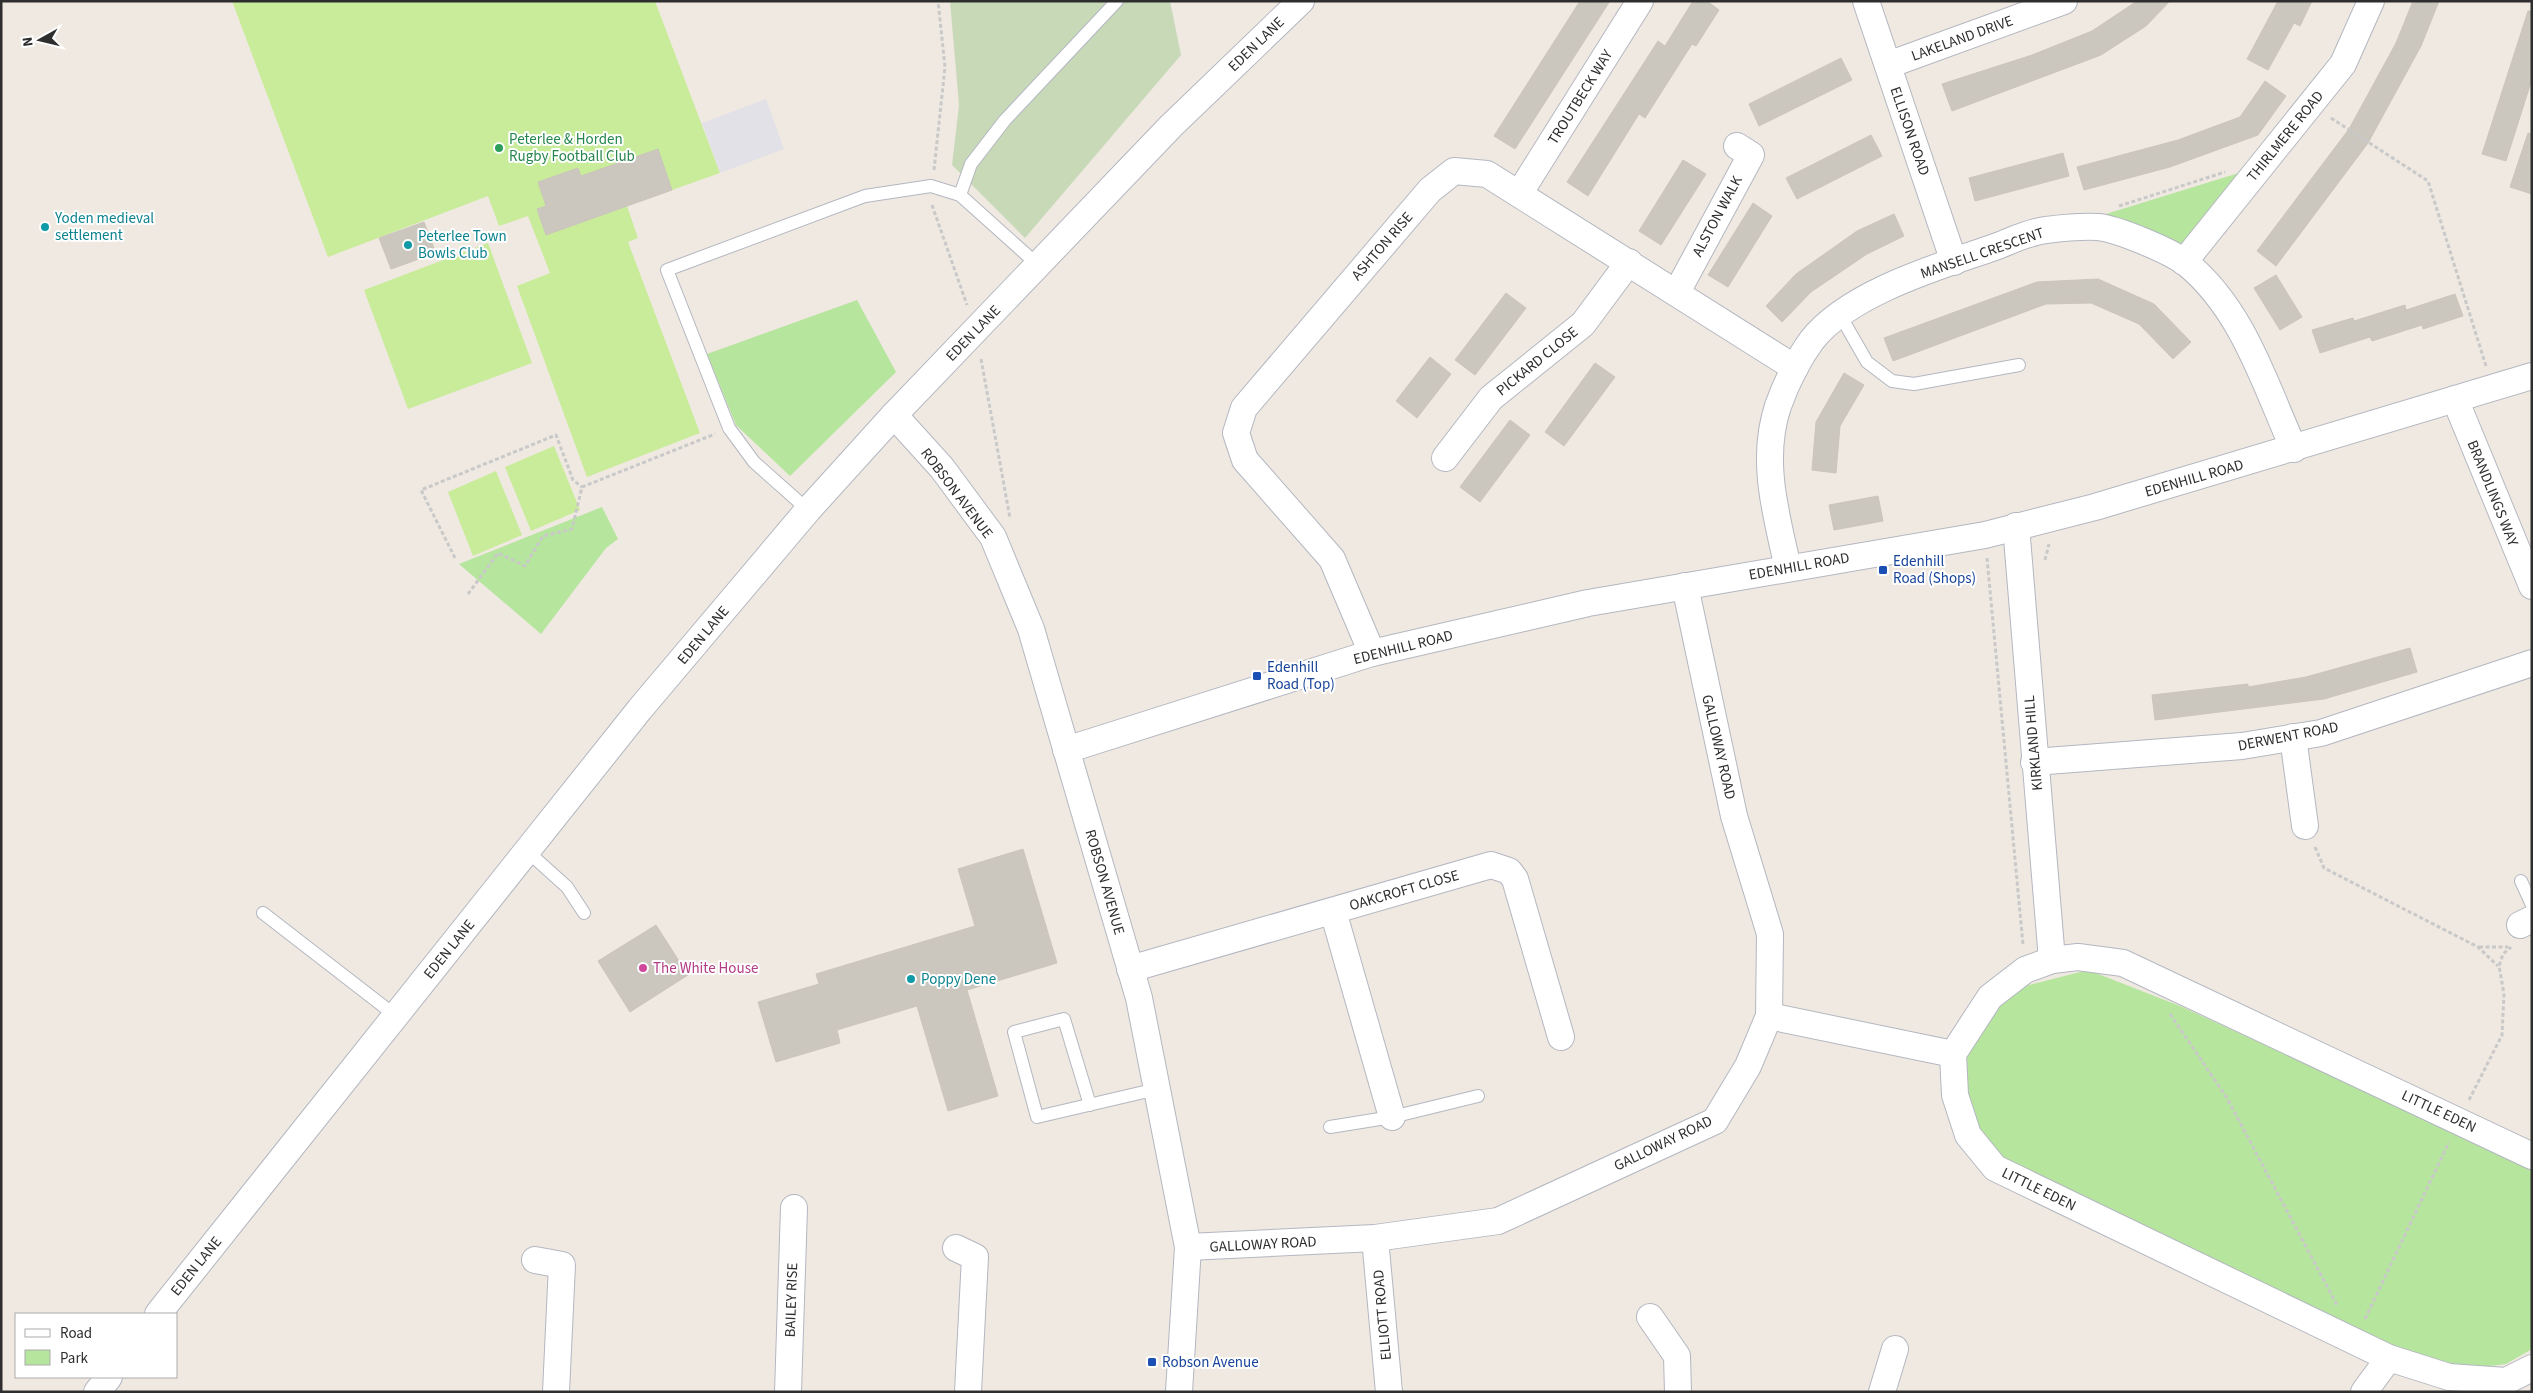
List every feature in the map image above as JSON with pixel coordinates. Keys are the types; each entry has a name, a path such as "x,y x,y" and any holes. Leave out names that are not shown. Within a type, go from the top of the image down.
{"street":[{"name":"EDEN LANE","path":"159,1313 640,710 808,510 894,415 1170,126 1300,1"},
{"name":"TROUTBECK WAY","path":"1519,194 1640,1"},
{"name":"ELLISON ROAD","path":"1866,1 1954,262"},
{"name":"LAKELAND DRIVE","path":"1888,65 2064,1"},
{"name":"THIRLMERE ROAD","path":"2184,262 2343,64 2371,1"},
{"name":"ALSTON WALK","path":"1676,292 1751,155 1737,146"},
{"name":"ASHTON RISE","path":"1372,653 1332,559 1245,460 1236,433 1244,408 1430,190 1454,171 1487,174 1795,368"},
{"name":"MANSELL CRESCENT","path":"1788,568 1771,492 1770,442 1778,406 1795,368 1813,340 1840,315 1888,287 2044,230 2098,227 2142,241 2184,262 2210,286 2230,312 2249,346 2294,449"},
{"name":"PICKARD CLOSE","path":"1444,458 1491,398 1583,324 1629,262"},
{"name":"EDENHILL ROAD","path":"1066,750 1372,653 1588,603 1985,535 2095,507 2294,449 2532,376"},
{"name":"BRANDLINGS WAY","path":"2454,399 2532,586"},
{"name":"ROBSON AVENUE","path":"894,415 942,468 993,537 1031,629 1139,998 1188,1248 1179,1392"},
{"name":"KIRKLAND HILL","path":"2016,526 2034,762 2052,960"},
{"name":"GALLOWAY ROAD","path":"1188,1248 1375,1238 1498,1221 1715,1121 1748,1066 1769,1016 1770,934 1734,816 1703,675 1686,586"},
{"name":"DERWENT ROAD","path":"2034,762 2242,746 2321,733 2532,663"},
{"path":"2293,738 2305,826"},
{"name":"OAKCROFT CLOSE","path":"1130,969 1490,865 1509,871 1515,879 1561,1037"},
{"path":"1332,911 1392,1117"},
{"name":"LITTLE EDEN","path":"2532,1156 2123,963 2078,956 2052,960 2025,970 1990,997 1954,1054 1955,1095 1968,1135 1994,1168 2389,1358 2449,1377 2506,1381 2532,1368"},
{"path":"1769,1016 1954,1054"},
{"name":"BAILEY RISE","path":"788,1392 794,1208"},
{"name":"ELLIOTT ROAD","path":"1375,1238 1389,1392"},
{"path":"956,1248 975,1256 968,1392"},
{"path":"535,1260 562,1265 556,1392"},
{"path":"1650,1317 1677,1356 1678,1392"},
{"path":"1882,1392 1895,1349"},
{"path":"2364,1392 2389,1358"},
{"path":"97,1392 108,1378"}],"lane":[{"path":"960,195 970,164 1005,120 1117,1"},
{"path":"808,510 754,462 729,428 667,270 865,196 930,186 960,195 1038,265"},
{"path":"1840,315 1867,362 1892,381 1914,384 2020,365"},
{"path":"527,851 568,887 584,914"},
{"path":"2521,881 2524,924"},
{"path":"263,912 396,1016"},
{"path":"1090,1105 1064,1019 1014,1032 1038,1117 1090,1105 1157,1089"},
{"path":"1330,1127 1392,1117 1478,1096"}],"path":[{"path":"2310,104 2428,182 2493,388"},
{"path":"2118,206 2248,165 2264,163"},
{"path":"582,487 729,428"},
{"path":"455,558 421,490 556,435 573,480 582,487"},
{"path":"468,594 498,553 525,566 543,536 572,529 582,487"},
{"path":"1985,535 2025,970"},
{"path":"2305,826 2324,868 2478,947 2499,966"},
{"path":"2478,947 2524,924"},
{"path":"2355,1341 2459,1120 2502,1035 2504,994 2499,966 2503,954 2524,924"},
{"path":"2169,1012 2227,1098 2337,1306"}],"shaded area":[{"path":"766,99 784,149 720,173 702,123"}],"green space":[{"name":"Peterlee & Horden Rugby Football Club","path":"232,1 655,1 720,173 627,206 638,238 628,242 700,433 587,477 517,286 550,273 528,216 499,226 488,196 328,257"},
{"path":"950,1 1170,1 1181,55 1025,238 952,165 959,105"},
{"path":"2242,172 2188,248 2093,218"},
{"path":"488,243 532,363 408,409 364,290"},
{"path":"857,300 896,372 790,476 736,425 707,354"},
{"path":"554,446 580,510 531,531 505,467"},
{"path":"496,471 522,535 473,556 448,492"},
{"path":"602,507 618,539 606,548 541,634 459,564"},
{"path":"2088,970 2180,1006 2532,1168 2532,1349 2506,1364 2449,1371 2382,1347 1996,1158 1975,1127 1963,1095 1969,1041 2013,989"}],"building":[{"path":"1580,1 1610,1 1515,149 1494,136"},
{"path":"1693,1 1707,1 1719,10 1696,46 1692,44 1645,118 1639,114 1588,196 1567,182 1658,41 1665,46"},
{"path":"2137,1 2170,1 2146,26 2101,55 1952,111 1942,84 2032,55 2092,31"},
{"path":"2278,1 2312,1 2300,26 2294,23 2268,70 2247,59"},
{"path":"2413,1 2439,1 2421,46 2368,143 2276,266 2257,251 2349,129 2396,43"},
{"path":"2528,11 2532,11 2532,79 2506,161 2482,154"},
{"path":"1841,58 1852,80 1759,126 1749,104"},
{"path":"2265,81 2286,96 2258,135 2170,167 2084,190 2077,167 2178,140 2240,117"},
{"path":"2528,133 2532,134 2532,194 2510,187"},
{"path":"1871,135 1882,156 1797,199 1786,178"},
{"path":"658,149 672,190 546,235 537,209 546,206 538,182 578,168 581,176"},
{"path":"2063,153 2069,176 1975,201 1969,178"},
{"path":"1683,160 1706,174 1661,245 1639,231"},
{"path":"1753,203 1772,216 1728,287 1708,275"},
{"path":"1894,214 1904,236 1867,254 1811,292 1782,322 1766,306 1796,274 1857,231"},
{"name":"Peterlee Town Bowls Club","path":"424,222 436,253 391,269 379,238"},
{"path":"2276,275 2302,317 2280,330 2254,288"},
{"path":"2098,279 2154,304 2191,342 2173,359 2139,324 2091,303 2046,304 1893,361 1884,338 2037,282"},
{"path":"1506,293 1526,308 1475,375 1455,360"},
{"path":"2455,294 2463,316 2423,329 2422,325 2372,341 2370,337 2320,353 2312,330 2353,318 2354,321 2405,305 2406,310"},
{"path":"1430,357 1451,374 1417,418 1396,401"},
{"path":"1595,363 1615,377 1564,446 1545,432"},
{"path":"1844,373 1864,385 1840,426 1836,473 1812,470 1816,422"},
{"path":"1510,420 1530,435 1480,502 1460,487"},
{"path":"1878,496 1883,521 1834,530 1829,505"},
{"path":"2410,648 2417,672 2324,699 2155,720 2152,695 2248,684 2248,687 2306,677"},
{"name":"Poppy Dene","path":"1023,849 1057,963 967,990 998,1096 948,1111 917,1006 837,1030 840,1043 776,1062 758,1002 819,984 816,974 975,926 958,869"},
{"name":"The White House","path":"656,925 688,975 630,1012 598,961"}],"place":[{"name":"Peterlee & Horden Rugby Football Club","path":"499,148"},
{"name":"Yoden medieval settlement","path":"45,227"},
{"name":"Peterlee Town Bowls Club","path":"408,245"},
{"name":"Edenhill Road (Shops)","path":"1883,570"},
{"name":"Edenhill Road (Top)","path":"1257,676"},
{"name":"The White House","path":"643,968"},
{"name":"Poppy Dene","path":"911,979"},
{"name":"Robson Avenue","path":"1152,1362"}]}
